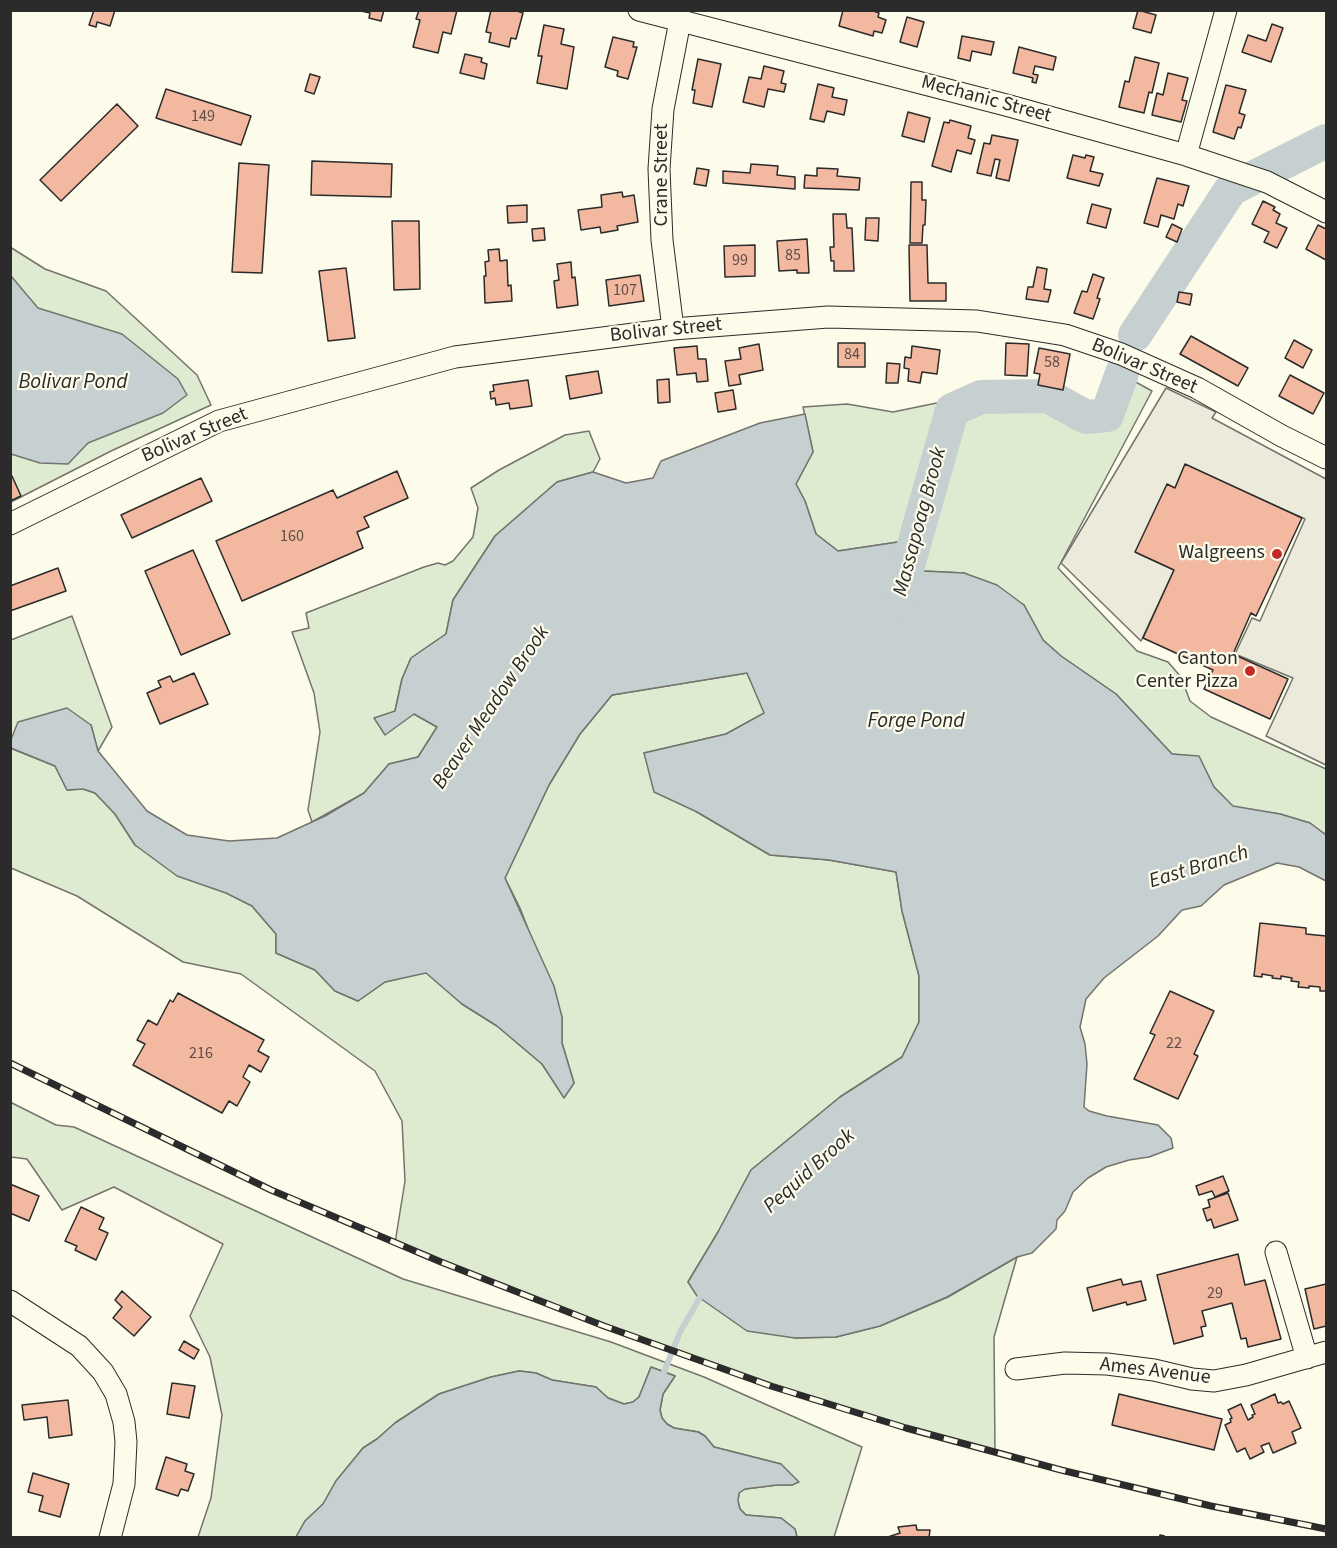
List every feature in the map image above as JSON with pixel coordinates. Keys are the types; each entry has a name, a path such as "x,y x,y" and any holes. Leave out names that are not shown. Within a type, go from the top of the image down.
{"street":[{"name":"Mechanic Street","path":"639,10 1006,105 1186,155 1267,182 1326,212"},
{"path":"1186,155 1226,10"},
{"name":"Crane Street","path":"673,329 662,240 659,169 663,110 680,21"},
{"name":"Bolivar Street","path":"10,524 210,425 253,411 455,357 673,329 828,317 977,321 1065,335 1121,354 1197,388 1326,459"},
{"path":"1276,1252 1317,1355"},
{"path":"10,1301 79,1346 103,1372 117,1394 126,1442 124,1484 110,1538"},
{"name":"Ames Avenue","path":"1016,1369 1065,1363 1107,1364 1214,1381 1246,1375 1317,1355"}],"green space":[{"name":"Bolivar Pond","path":"10,247 45,269 106,291 197,375 211,405 111,451 11,502"},
{"path":"1112,369 1152,391 1058,568 1137,651 1168,662 1181,677 1190,701 1211,717 1326,769 1326,835 1310,823 1280,814 1233,807 1214,787 1199,757 1172,754 1116,694 1061,656 1043,640 1024,605 964,573 923,571 898,542 838,551 816,534 805,501 796,484 813,452 803,407 847,404 893,412 995,388 1066,395 1103,407"},
{"path":"589,431 600,459 593,472 557,482 495,536 453,600 446,634 411,658 402,679 395,711 414,714 437,727 418,757 389,764 364,793 312,822 308,810 320,732 314,693 292,632 309,628 306,613 424,567 438,563 445,565 453,561 473,537 478,508 471,488 499,470 565,435"},
{"path":"72,616 112,727 98,751 91,725 11,742 11,640"},
{"path":"747,673 765,713 726,734 644,753 697,812 770,855 829,860 896,872 902,911 919,976 919,1022 902,1057 840,1097 751,1170 688,1282 795,1338 836,1337 880,1326 948,1297 1017,1257 994,1337 995,1451 906,1428 771,1386 604,1326 395,1243 405,1181 402,1121 375,1071 241,974 183,962 77,896 11,868 10,748 55,766 67,790 83,789 95,793 115,814 135,845 252,906 276,934 276,953 315,970 335,991 358,1001 385,982 426,972 462,1004 497,1026 542,1064 564,1097 574,1083 562,1043 562,1017 520,908 505,878 549,785 580,734 612,695"},
{"path":"10,1102 56,1125 74,1127 403,1279 611,1342 704,1377 862,1447 834,1537 797,1537 795,1529 781,1518 746,1515 740,1509 738,1501 739,1493 745,1489 792,1485 781,1464 714,1447 699,1432 674,1428 667,1424 660,1410 663,1394 675,1376 651,1367 639,1397 633,1402 624,1404 608,1398 596,1387 552,1380 536,1373 519,1371 491,1377 439,1394 395,1423 363,1448 336,1481 323,1504 305,1521 296,1537 198,1537 211,1498 222,1415 210,1357 190,1316 223,1244 114,1187 62,1210 27,1159 11,1157"}],"shaded area":[{"path":"1166,388 1216,412 1212,418 1326,479 1326,765 1266,736 1293,678 1235,654 1252,618 1260,621 1305,519 1185,465 1175,488 1167,486 1137,553 1174,570 1141,641 1061,563"}],"water":[{"name":"Bolivar Pond","path":"11,276 38,308 122,334 178,379 187,395 163,413 88,443 68,464 40,463 11,454"},
{"name":"Forge Pond","path":"805,414 813,452 796,484 805,501 816,534 838,551 898,542 923,571 964,573 997,585 1024,605 1043,640 1061,656 1116,694 1172,754 1199,756 1214,787 1233,806 1280,814 1310,823 1326,835 1326,881 1299,867 1277,863 1224,885 1201,906 1182,910 1158,936 1104,978 1086,999 1080,1027 1087,1064 1084,1107 1089,1111 1107,1116 1158,1125 1171,1138 1173,1148 1149,1157 1106,1167 1088,1178 1073,1192 1065,1211 1057,1220 1056,1229 1032,1253 1017,1257 947,1297 880,1326 836,1337 795,1338 747,1331 697,1296 688,1282 751,1170 840,1097 902,1057 919,1022 919,976 902,911 896,872 829,860 770,855 697,812 654,792 644,753 726,734 764,713 747,673 612,695 580,734 549,785 505,878 554,986 562,1017 562,1043 574,1083 564,1098 542,1064 497,1026 462,1004 426,973 385,982 358,1001 335,991 315,970 276,953 276,934 252,906 226,893 177,876 135,845 115,814 95,793 83,789 67,790 55,766 11,748 10,742 18,722 67,708 91,725 98,751 147,811 187,835 229,841 277,838 325,816 364,793 389,764 418,757 437,727 414,714 385,735 374,718 395,711 402,679 411,658 446,634 453,600 495,536 557,482 593,472 626,483 653,478 661,461 760,423"},
{"path":"651,1367 675,1376 663,1394 660,1410 667,1424 674,1428 698,1432 705,1436 714,1447 781,1464 799,1482 792,1485 745,1489 739,1493 738,1501 740,1509 746,1515 781,1518 795,1529 797,1537 296,1537 305,1521 323,1504 336,1481 363,1448 395,1423 439,1394 491,1377 519,1371 536,1373 552,1380 596,1387 608,1398 624,1404 633,1402 639,1397"}],"building":[{"path":"94,10 115,10 110,26 97,22 96,27 89,25"},
{"path":"384,10 381,21 369,18 370,13 361,11"},
{"path":"419,10 457,10 451,34 443,32 438,53 413,47 420,20 416,19"},
{"path":"491,10 514,10 523,13 516,39 511,38 509,47 489,42 491,33 486,32"},
{"path":"843,10 871,10 879,13 878,17 886,20 882,33 874,31 873,36 839,26"},
{"path":"1138,10 1156,15 1151,33 1133,28"},
{"path":"907,17 924,22 917,47 900,42"},
{"path":"1272,24 1283,28 1271,62 1242,52 1248,35 1266,41"},
{"path":"544,25 564,29 561,44 574,47 567,89 537,83 542,56 538,56"},
{"path":"962,36 994,42 991,55 972,51 970,61 958,58"},
{"path":"613,37 634,42 633,47 637,47 628,79 617,76 618,71 605,67"},
{"path":"1019,47 1056,57 1053,70 1035,66 1033,74 1038,75 1036,83 1032,82 1033,78 1013,73"},
{"path":"465,54 482,58 481,62 487,64 484,79 460,73"},
{"path":"1135,57 1159,63 1152,93 1149,92 1144,113 1119,107 1125,81 1129,82"},
{"path":"698,59 721,64 712,107 693,103 695,90 692,90"},
{"path":"764,66 784,71 781,83 786,84 784,92 768,89 764,107 743,102 749,77 761,79"},
{"path":"1168,73 1188,78 1182,100 1187,101 1181,122 1152,115 1157,93 1163,95"},
{"path":"310,74 320,77 314,94 305,91"},
{"path":"818,84 834,88 832,97 847,100 844,115 827,111 824,122 810,119"},
{"path":"1226,85 1246,90 1239,113 1245,115 1234,139 1213,132"},
{"path":"166,89 251,116 241,145 156,118"},
{"path":"117,104 138,126 61,201 40,180"},
{"path":"908,112 930,118 924,142 902,136"},
{"path":"950,120 971,126 968,138 975,140 971,154 957,150 951,172 932,166 944,122 949,123"},
{"path":"992,135 1018,140 1009,181 996,178 1000,160 995,159 991,176 977,173 984,143 990,144"},
{"path":"1073,155 1085,158 1086,155 1094,157 1090,171 1103,174 1099,186 1067,178"},
{"path":"312,161 392,164 391,197 311,195"},
{"path":"239,163 269,165 262,273 232,272"},
{"path":"751,164 778,166 777,175 795,177 795,189 723,183 723,171 750,173"},
{"path":"697,168 709,170 706,186 694,184"},
{"path":"817,168 838,169 837,176 860,178 859,190 804,188 805,175 817,176"},
{"path":"1157,178 1189,186 1183,206 1178,204 1174,219 1161,215 1158,227 1144,223"},
{"path":"911,182 922,182 922,200 926,200 922,243 910,243"},
{"path":"622,192 623,197 634,195 638,222 617,226 618,230 601,233 600,227 581,230 578,210 602,207 601,195"},
{"path":"1263,201 1275,207 1273,210 1280,214 1276,223 1287,228 1277,248 1264,242 1269,232 1252,224"},
{"path":"1092,204 1111,209 1106,228 1087,223"},
{"path":"527,205 527,222 508,223 507,206"},
{"path":"833,214 846,214 847,228 852,228 854,271 834,271 830,247 834,247"},
{"path":"866,218 879,218 878,241 865,240"},
{"path":"392,221 419,221 420,289 394,290"},
{"path":"1172,224 1182,229 1177,242 1166,237"},
{"path":"1318,225 1326,229 1326,260 1306,249"},
{"path":"544,228 545,240 533,241 532,229"},
{"path":"807,239 809,273 797,273 797,270 779,271 777,241"},
{"path":"755,245 755,276 725,277 724,246"},
{"path":"909,245 927,245 928,283 946,283 946,301 910,301"},
{"path":"499,249 500,261 507,260 508,286 511,285 512,301 485,303 484,276 486,276 485,262 489,261 488,250"},
{"path":"571,262 578,305 557,308 554,281 559,280 557,264"},
{"path":"1037,267 1047,269 1044,289 1051,290 1048,302 1026,299 1028,287 1033,287"},
{"path":"346,268 355,338 328,341 319,271"},
{"path":"1093,274 1104,278 1093,319 1074,313 1082,291 1087,292"},
{"path":"640,275 644,301 609,306 606,280"},
{"path":"1179,292 1192,294 1190,305 1177,302"},
{"path":"1191,336 1248,368 1238,386 1180,354"},
{"path":"1294,340 1312,350 1303,368 1285,358"},
{"path":"838,343 865,343 865,367 838,367"},
{"path":"1006,343 1029,344 1027,376 1005,375"},
{"path":"759,344 763,370 739,375 741,384 729,386 725,361 741,359 739,348"},
{"path":"697,346 698,359 706,359 708,381 697,382 696,373 677,375 674,348"},
{"path":"912,346 940,350 937,374 922,372 920,383 908,381 909,369 904,368 905,357 911,358"},
{"path":"1039,348 1070,354 1063,390 1038,385 1040,374 1034,373"},
{"path":"887,363 900,364 898,383 886,383"},
{"path":"598,371 602,393 570,399 566,376"},
{"path":"1290,375 1324,393 1313,414 1279,396"},
{"path":"669,379 670,402 658,403 657,380"},
{"path":"528,380 532,406 510,409 509,403 496,405 495,398 491,399 490,392 494,391 493,385"},
{"path":"733,390 736,409 718,412 715,393"},
{"path":"1185,464 1302,518 1256,616 1251,613 1233,654 1288,679 1270,719 1204,689 1213,670 1143,638 1174,570 1135,552 1167,484 1175,488"},
{"path":"397,471 408,498 364,517 369,527 357,532 363,548 242,601 216,541 333,490 337,498"},
{"path":"12,476 21,496 10,501 10,477"},
{"path":"201,478 212,501 132,538 121,515"},
{"path":"193,550 230,634 181,655 145,571"},
{"path":"58,568 66,591 10,611 10,586"},
{"path":"194,673 208,704 160,724 147,693 161,687 158,681 170,676 173,682"},
{"path":"1260,923 1306,928 1306,934 1326,936 1326,991 1320,991 1320,987 1298,987 1299,982 1291,981 1292,978 1281,976 1281,979 1272,978 1273,976 1262,974 1262,977 1254,976"},
{"path":"1170,991 1214,1011 1194,1054 1198,1056 1178,1099 1134,1079 1155,1035 1150,1033"},
{"path":"178,993 264,1040 258,1051 269,1057 261,1072 249,1065 243,1077 250,1082 237,1106 229,1101 222,1113 133,1065 145,1044 137,1040 148,1020 157,1025 170,1000 173,1002"},
{"path":"1223,1176 1229,1191 1215,1197 1212,1191 1199,1195 1196,1186"},
{"path":"10,1184 39,1196 29,1221 10,1213"},
{"path":"1228,1193 1238,1220 1214,1228 1211,1219 1207,1221 1203,1209 1210,1207 1208,1200"},
{"path":"81,1207 104,1218 99,1229 108,1233 96,1260 75,1250 77,1246 65,1241"},
{"path":"1238,1254 1245,1285 1265,1280 1281,1339 1248,1347 1246,1338 1241,1339 1232,1303 1202,1311 1206,1326 1201,1327 1203,1336 1174,1344 1157,1275"},
{"path":"1121,1279 1123,1285 1141,1281 1146,1300 1127,1305 1126,1302 1093,1311 1087,1288"},
{"path":"1326,1284 1326,1326 1314,1329 1305,1289"},
{"path":"122,1291 151,1317 134,1336 113,1318 122,1307 115,1300"},
{"path":"184,1341 199,1350 194,1359 179,1350"},
{"path":"172,1383 195,1386 189,1418 167,1414"},
{"path":"1119,1394 1222,1419 1214,1450 1112,1425"},
{"path":"1275,1394 1278,1403 1283,1404 1289,1401 1301,1428 1292,1432 1296,1443 1273,1453 1269,1443 1261,1446 1264,1452 1250,1459 1245,1448 1237,1452 1225,1425 1231,1422 1232,1418 1228,1410 1241,1404 1248,1420 1255,1414 1251,1405"},
{"path":"68,1400 72,1435 49,1438 47,1417 24,1420 22,1405"},
{"path":"166,1457 187,1464 185,1471 194,1474 188,1491 181,1489 178,1496 156,1489"},
{"path":"33,1473 69,1484 60,1517 39,1511 43,1496 28,1492"},
{"path":"916,1525 917,1530 930,1530 929,1538 885,1538 900,1533 898,1527"}],"waterway":[{"name":"Massapoag Brook","path":"1135,335 1231,189 1326,141"},
{"name":"Massapoag Brook","path":"898,601 952,410 981,397 1048,396 1086,417 1107,415 1122,373"},
{"name":"Pequid Brook","path":"662,1377 680,1332 703,1292"}],"railway":[{"path":"10,1063 271,1190 441,1262 604,1326 771,1386 906,1428 1061,1470 1211,1506 1326,1529"}],"fence":[{"path":"1159,1538 1160,1535 1173,1538"}],"place":[{"name":"Walgreens","path":"1277,554"},
{"name":"Canton Center Pizza","path":"1250,671"}],"water label":[{"name":"Beaver Meadow Brook","path":"492,708"},
{"name":"East Branch","path":"1199,868"}]}
